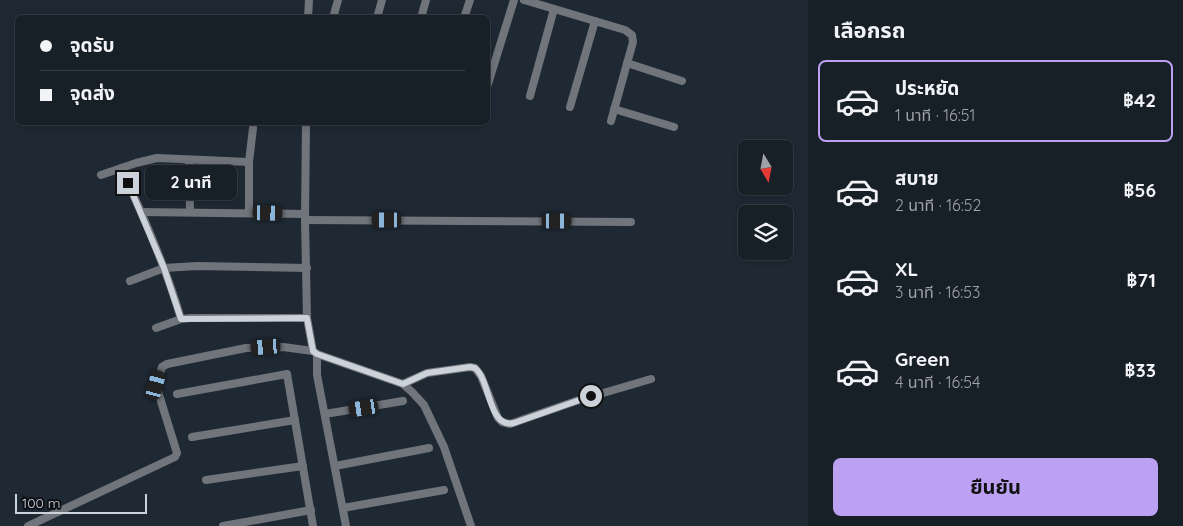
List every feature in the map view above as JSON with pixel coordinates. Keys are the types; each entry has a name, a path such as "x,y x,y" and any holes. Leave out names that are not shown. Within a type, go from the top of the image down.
{"street":[{"path":"308,15 309,0"},
{"path":"335,15 338,0"},
{"path":"378,15 382,0"},
{"path":"422,15 426,0"},
{"path":"465,15 470,0"},
{"path":"490,78 514,0"},
{"path":"524,0 630,33 633,42 611,121"},
{"path":"530,96 554,9"},
{"path":"570,107 595,21"},
{"path":"627,63 682,81"},
{"path":"614,109 674,127"},
{"path":"306,125 307,318 346,526"},
{"path":"249,212 249,162 253,128"},
{"path":"101,175 157,158 249,162"},
{"path":"189,160 190,212"},
{"path":"121,168 142,212 181,319"},
{"path":"142,212 249,212 305,217 631,222"},
{"path":"130,281 164,268 206,266 307,268"},
{"path":"156,328 181,319 307,318"},
{"path":"28,526 175,457 177,453 156,385 162,368 167,364 246,348 283,347 315,353 403,384 424,405 444,447 471,526"},
{"path":"403,384 427,373 470,367 475,368 481,376 498,418 502,422 510,424 576,401 651,379"},
{"path":"176,394 287,374 314,526"},
{"path":"325,414 403,402"},
{"path":"192,437 295,420"},
{"path":"334,466 429,448"},
{"path":"206,480 303,466"},
{"path":"343,508 444,490"},
{"path":"225,526 311,510"}],"route":[{"path":"128,183 142,212 164,268 181,319 307,318 313,351 317,354 403,384 427,373 470,367 475,368 481,376 498,418 506,424 514,423 591,396"}]}
